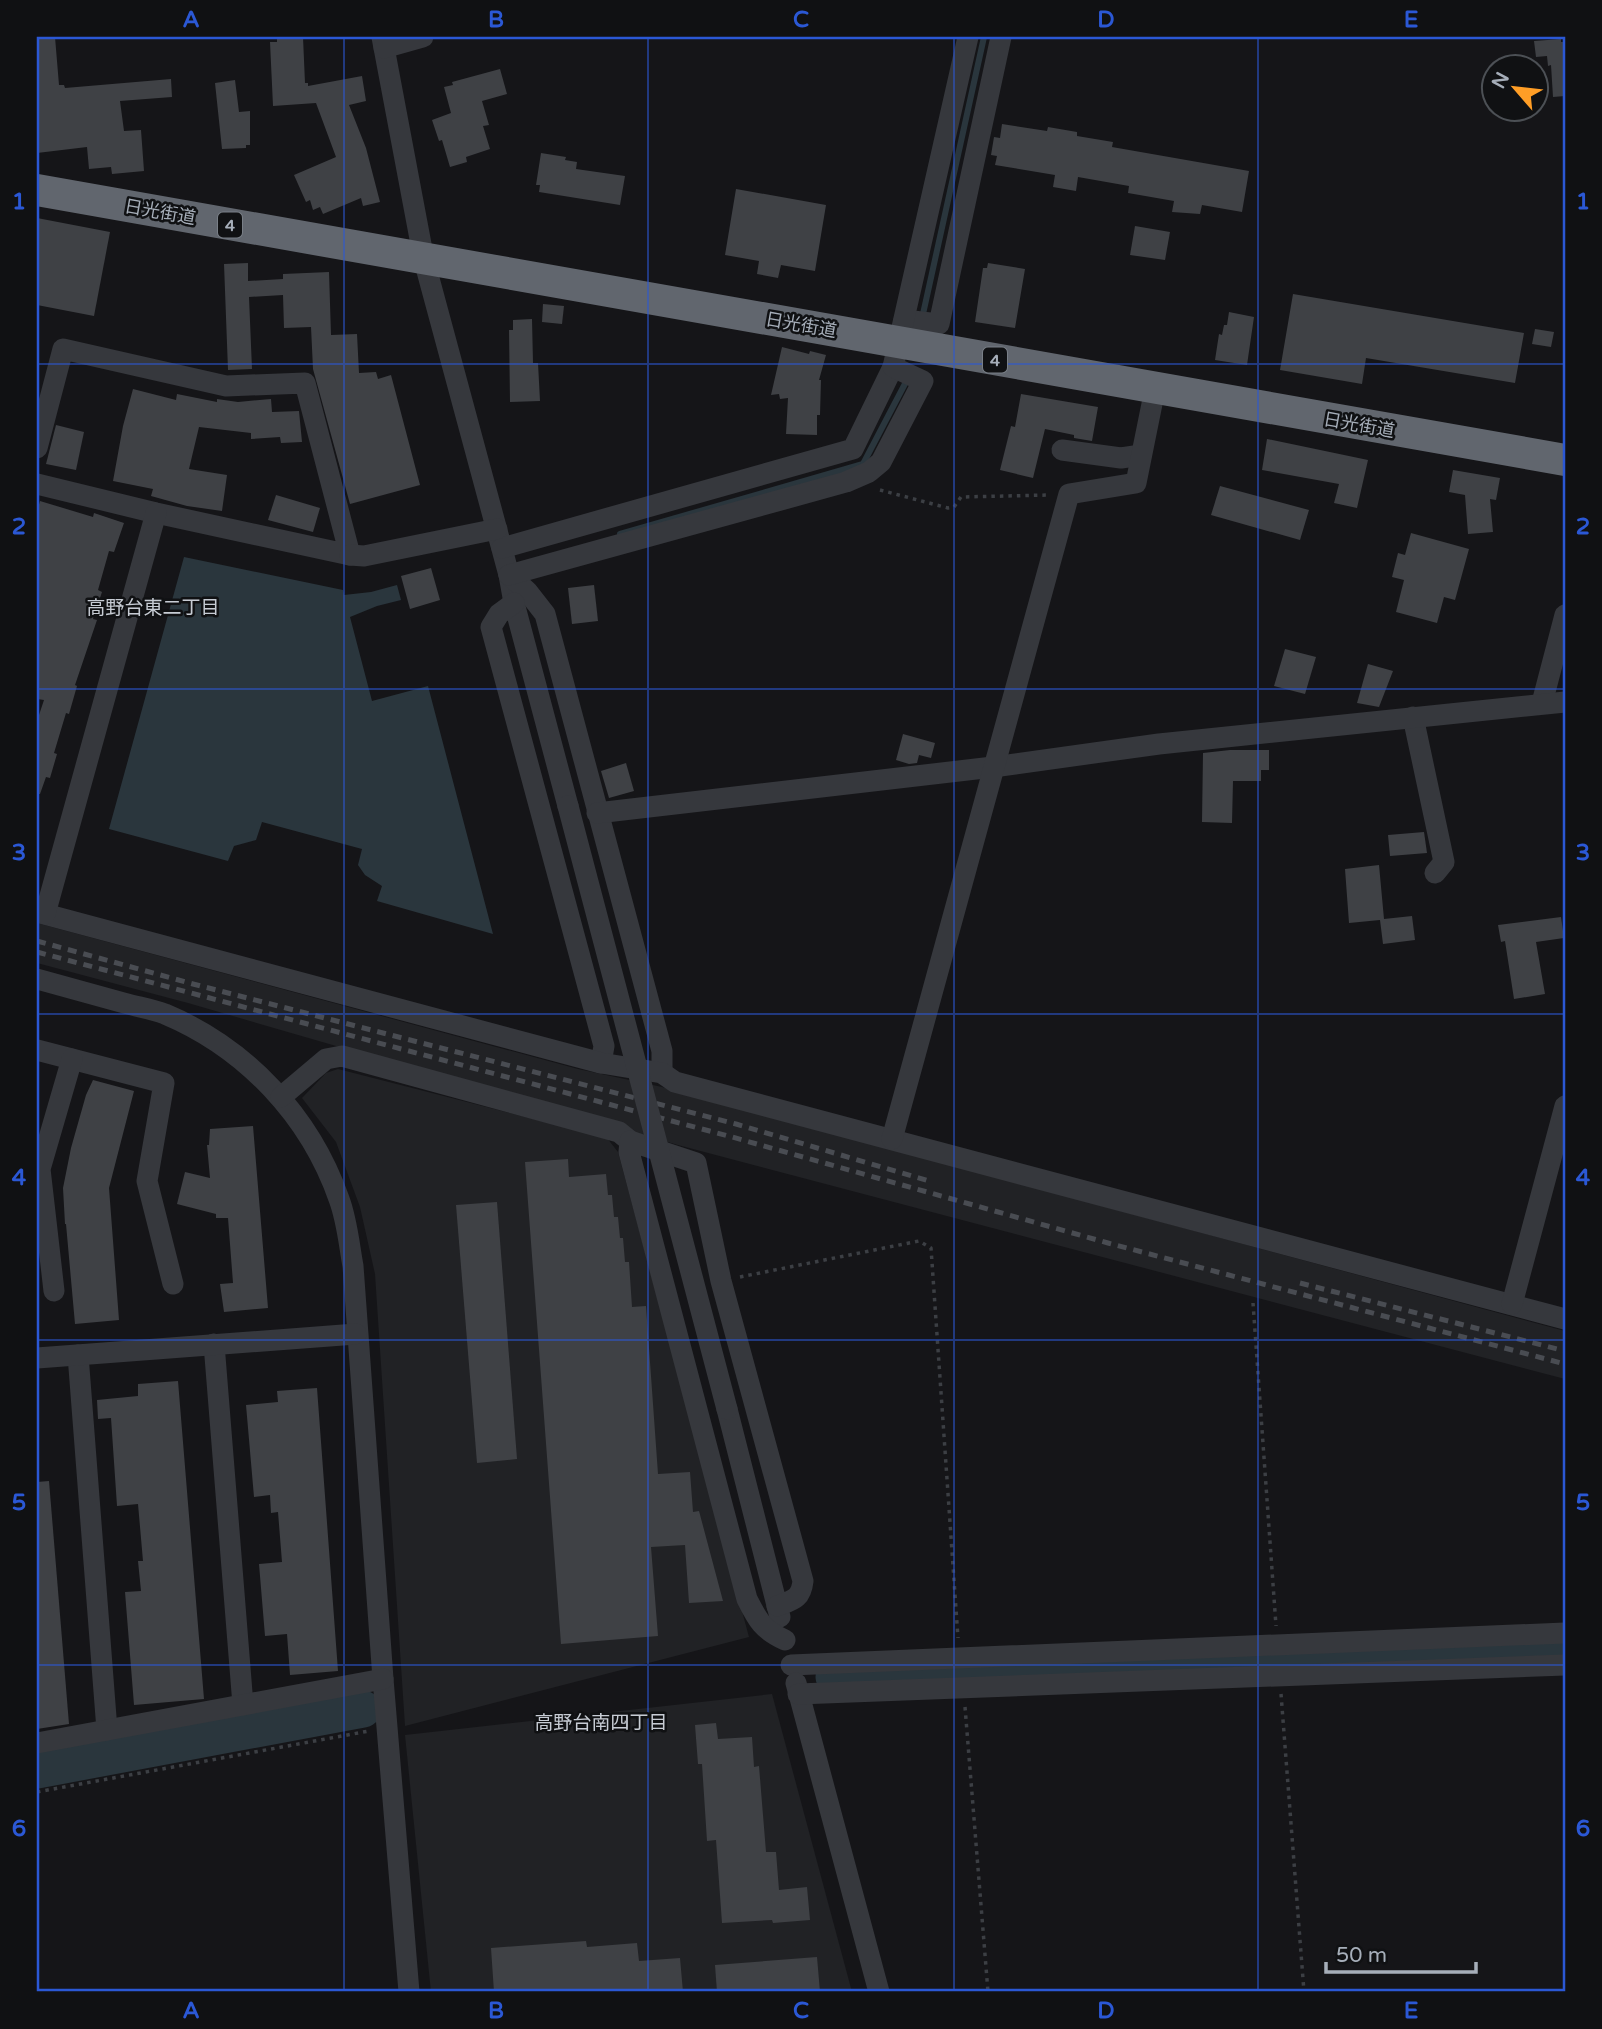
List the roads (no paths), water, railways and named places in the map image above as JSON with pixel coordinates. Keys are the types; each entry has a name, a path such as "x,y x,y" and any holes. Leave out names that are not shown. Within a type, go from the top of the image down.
{"highway":[{"name":"日光街道","path":"37,190 1565,460"}],"street":[{"path":"423,37 383,42 424,260 500,538 514,603 727,1409 798,1694 879,1992"},
{"path":"37,484 156,513 364,556 500,538 853,449 899,343 968,37"},
{"path":"899,343 939,324 1000,37"},
{"path":"509,575 869,472 881,462 923,381 899,343"},
{"path":"37,448 64,349 226,386 305,383 350,555"},
{"path":"892,1139 1069,494 1136,483 1154,389"},
{"path":"1062,450 1121,458 1141,455"},
{"path":"156,513 41,913 601,1063 662,1073 676,1082 1565,1319"},
{"path":"509,575 527,591 545,614 662,1051 662,1073"},
{"path":"514,603 499,614 491,627 604,1046 601,1063"},
{"path":"1542,703 1565,615"},
{"path":"597,813 993,767 1159,744 1565,702"},
{"path":"1413,717 1444,863 1435,873"},
{"path":"37,979 163,1013 204,1033 233,1053 281,1097 300,1122 339,1199 353,1266 356,1334 409,1992"},
{"path":"37,1050 164,1083 147,1181 173,1284"},
{"path":"281,1097 326,1059 342,1056 619,1132 631,1141 696,1163 721,1281 803,1581 798,1598 777,1606"},
{"path":"54,1291 40,1169 72,1059"},
{"path":"1512,1304 1565,1106"},
{"path":"631,1141 629,1152 632,1165 747,1599 758,1622 770,1633 785,1640"},
{"path":"37,1358 356,1334"},
{"path":"214,1344 243,1705"},
{"path":"78,1355 107,1730"},
{"path":"791,1665 1565,1633"},
{"path":"798,1694 1565,1665"},
{"path":"37,1743 383,1679"}],"waterway":[{"path":"923,314 984,37"},
{"path":"620,534 863,464 908,378"},
{"path":"834,1677 1565,1646"},
{"path":"37,1770 363,1709"}],"railway":[{"path":"37,941 736,1124 929,1181"},
{"path":"37,952 732,1137 1108,1243 1565,1364"},
{"path":"1300,1283 1565,1351"}],"district":[{"name":"高野台東二丁目","path":"153,607"},
{"name":"高野台南四丁目","path":"601,1722"}]}
